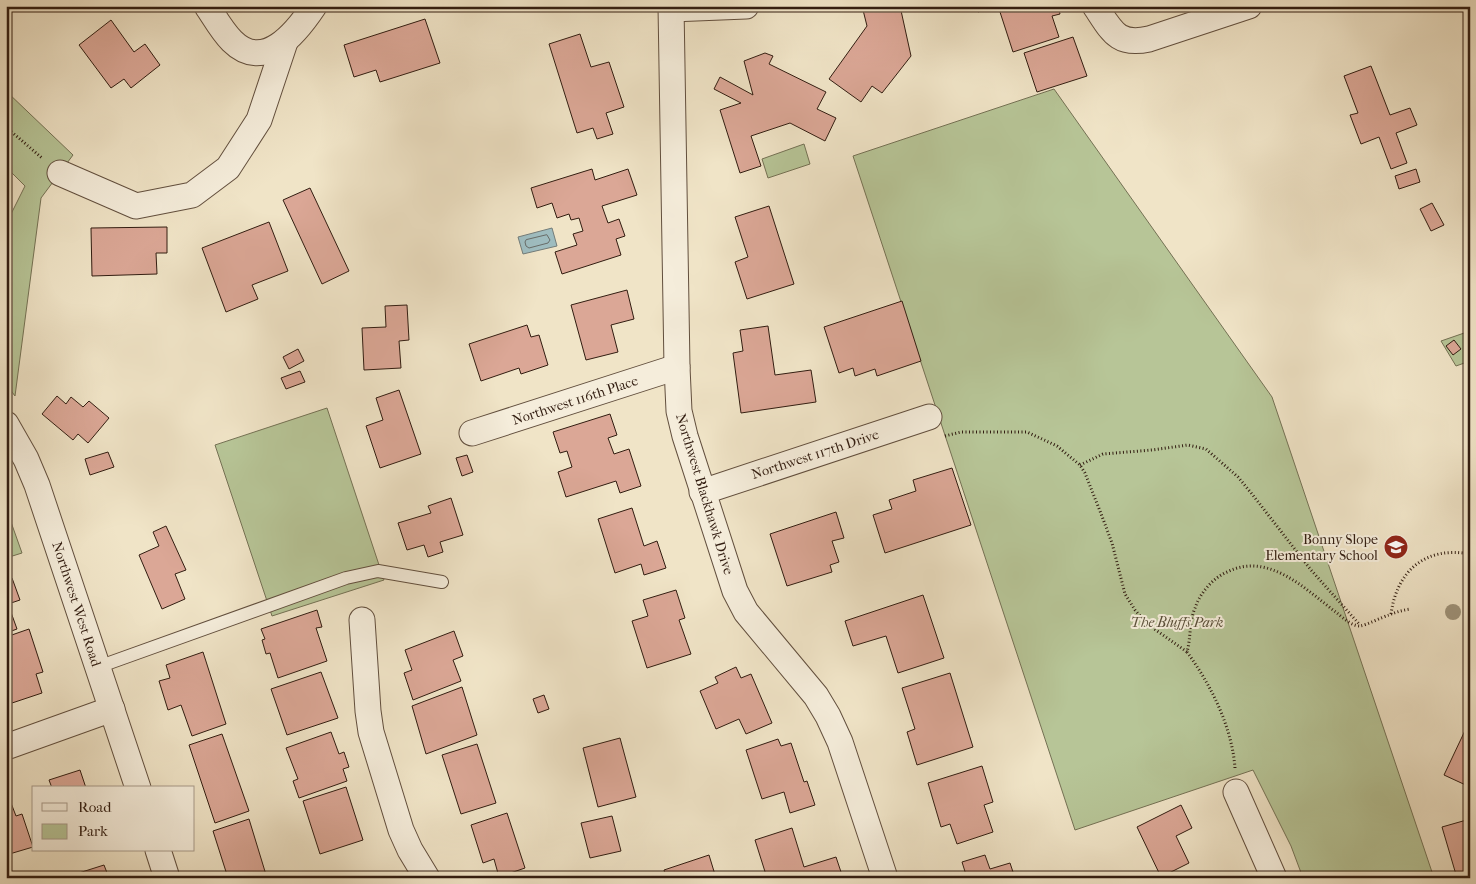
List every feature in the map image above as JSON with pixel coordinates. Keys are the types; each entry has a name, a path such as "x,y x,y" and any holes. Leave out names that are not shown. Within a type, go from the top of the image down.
{"street":[{"path":"207,6 220,27 233,42 247,51 259,53 271,50 285,42"},
{"path":"60,174 136,206 192,195 228,168 259,120 285,42 314,6"},
{"name":"Northwest Blackhawk Drive","path":"746,6 671,8 679,411 702,492 735,590 746,612 816,696 828,716 840,742 885,878"},
{"path":"1095,6 1111,28 1123,40 1136,41 1149,39 1202,14 1248,6"},
{"name":"Northwest 116th Place","path":"472,433 677,367"},
{"name":"Northwest 117th Drive","path":"702,492 929,417"},
{"name":"Northwest West Road","path":"6,424 26,459 37,485 137,786"},
{"path":"362,620 371,732 401,830 410,850 427,878"},
{"path":"6,746 112,709"},
{"path":"1236,792 1274,878"},
{"path":"159,852 167,878"}],"lane":[{"path":"98,667 346,578 378,571 442,582"}],"path":[{"path":"6,127 60,174"},
{"path":"929,417 936,439 962,432 1027,432 1057,446 1080,465 1085,473 1112,542 1118,572 1130,602 1146,623 1187,652 1202,674 1221,712 1229,734 1234,761 1236,792"},
{"path":"1080,465 1103,454 1188,445 1206,449 1238,477 1311,570 1360,626"},
{"path":"1391,614 1398,588 1408,572 1428,557 1440,553 1456,552 1470,554"},
{"path":"1187,652 1194,608 1200,596 1219,576 1240,567 1267,567 1278,570 1300,584 1349,622 1360,626 1391,614 1411,609"}],"green space":[{"name":"The Bluffs Park","path":"1054,89 1272,397 1434,878 1303,878 1291,846 1253,770 1075,830 853,156"},
{"path":"6,91 73,155 41,198 15,396 6,384 6,224 25,186 6,167"},
{"path":"804,144 810,164 768,178 762,159"},
{"path":"1470,331 1470,361 1456,366 1441,341"},
{"path":"327,408 384,580 272,616 215,445"},
{"path":"6,508 22,553 6,558"}],"water":[{"path":"552,228 557,246 523,254 518,237"}],"building":[{"path":"862,6 900,6 911,56 882,93 872,86 861,102 829,79 867,26"},
{"path":"976,6 995,6 978,12"},
{"path":"1017,6 1058,6 1060,14 1052,16 1059,37 1013,52 1000,12"},
{"path":"425,19 440,63 380,82 376,70 354,77 344,45"},
{"path":"111,20 134,52 145,44 160,65 131,88 124,79 111,88 79,45"},
{"path":"580,34 591,67 609,62 624,107 606,113 613,134 597,139 593,128 577,133 549,44"},
{"path":"1073,37 1087,76 1037,92 1024,53"},
{"path":"765,53 773,56 769,64 826,92 817,109 836,118 825,141 790,123 751,136 761,166 740,173 720,110 741,103 714,89 720,77 753,95 744,61"},
{"path":"1371,66 1390,115 1410,108 1417,125 1396,133 1407,163 1391,169 1379,137 1361,144 1350,115 1358,113 1344,76"},
{"path":"592,169 595,180 628,169 637,195 602,206 608,223 619,219 625,236 616,239 621,255 562,274 555,252 577,245 573,234 583,231 579,218 571,220 569,214 557,218 552,203 537,208 531,188"},
{"path":"1416,169 1420,182 1399,189 1395,176"},
{"path":"310,188 349,271 322,284 283,200"},
{"path":"1432,203 1444,225 1431,231 1420,209"},
{"path":"769,206 794,284 747,299 735,262 748,257 735,217"},
{"path":"269,222 288,271 252,285 258,299 226,312 202,248"},
{"path":"167,227 167,253 156,253 157,274 92,276 91,228"},
{"path":"627,290 634,319 611,325 618,352 586,360 571,305"},
{"path":"902,301 921,361 877,376 875,369 855,376 853,368 839,373 824,327"},
{"path":"407,305 409,340 399,341 401,368 364,370 362,328 386,327 385,306"},
{"path":"527,325 531,337 539,335 548,365 521,374 519,368 481,381 469,344"},
{"path":"768,326 775,375 811,370 816,402 741,413 733,353 743,351 740,330"},
{"path":"1454,340 1461,349 1453,355 1446,346"},
{"path":"298,349 304,361 289,369 283,357"},
{"path":"300,371 305,382 286,389 281,378"},
{"path":"399,390 421,454 380,468 366,426 383,420 376,398"},
{"path":"57,396 66,404 71,397 83,407 89,401 109,418 88,443 78,434 73,440 42,414"},
{"path":"610,414 617,435 608,438 614,454 629,449 641,486 620,493 616,481 566,497 558,472 572,467 567,451 560,453 553,432"},
{"path":"108,452 114,467 90,475 85,459"},
{"path":"467,455 473,472 462,476 456,458"},
{"path":"952,468 971,525 885,553 873,515 892,509 889,500 916,491 913,480"},
{"path":"451,498 463,535 440,542 443,552 428,557 424,545 407,550 398,523 431,513 428,506"},
{"path":"632,508 644,546 657,541 666,568 644,575 641,564 615,573 598,519"},
{"path":"836,512 844,538 832,541 839,562 830,565 832,572 787,586 770,534"},
{"path":"166,526 186,570 175,574 185,599 162,609 139,555 159,546 153,532"},
{"path":"6,576 7,579 12,578 20,600 8,604 17,629 6,633"},
{"path":"676,590 685,618 679,620 691,654 647,668 632,621 648,616 643,600"},
{"path":"923,595 944,658 898,673 886,636 853,646 845,621"},
{"path":"317,610 322,627 316,628 327,661 278,678 270,653 266,654 262,640 265,639 261,629"},
{"path":"29,629 43,672 36,674 42,693 12,703 9,695 6,696 6,637"},
{"path":"454,631 463,656 453,660 461,681 413,700 404,673 412,670 405,650"},
{"path":"203,652 226,724 192,736 181,705 168,710 159,681 170,678 166,665"},
{"path":"736,667 741,678 751,674 772,723 746,734 739,719 716,729 700,691 718,683 715,677"},
{"path":"321,672 338,718 287,735 271,689"},
{"path":"950,673 973,747 917,765 907,732 915,729 902,688"},
{"path":"462,687 477,735 426,754 412,706"},
{"path":"544,695 549,709 538,713 533,699"},
{"path":"1470,720 1470,787 1444,775"},
{"path":"331,732 339,754 344,752 349,767 343,769 347,781 299,798 293,781 298,779 286,748"},
{"path":"222,734 249,811 215,823 189,745"},
{"path":"620,738 636,797 598,807 583,748"},
{"path":"778,739 781,746 791,743 804,782 807,781 815,805 790,813 784,792 762,799 746,750"},
{"path":"477,744 496,803 461,814 442,755"},
{"path":"982,766 993,802 984,805 993,832 957,844 950,824 941,827 928,783"},
{"path":"80,770 85,786 51,786 49,780"},
{"path":"346,787 363,840 320,854 303,801"},
{"path":"11,803 16,816 22,814 32,847 6,855 6,805"},
{"path":"1181,805 1192,828 1176,836 1189,863 1161,877 1137,827"},
{"path":"507,813 525,868 499,877 494,859 483,863 471,825"},
{"path":"612,816 621,851 590,858 581,823"},
{"path":"249,819 267,878 228,878 213,831"},
{"path":"1470,819 1470,878 1457,878 1442,827"},
{"path":"792,828 804,867 836,857 843,878 767,878 755,840"},
{"path":"709,855 716,878 666,878 664,870"},
{"path":"985,855 990,869 1010,863 1015,878 967,878 962,862"},
{"path":"104,865 109,878 63,878"}],"place":[{"name":"Bonny Slope Elementary School","path":"1396,547"}]}
